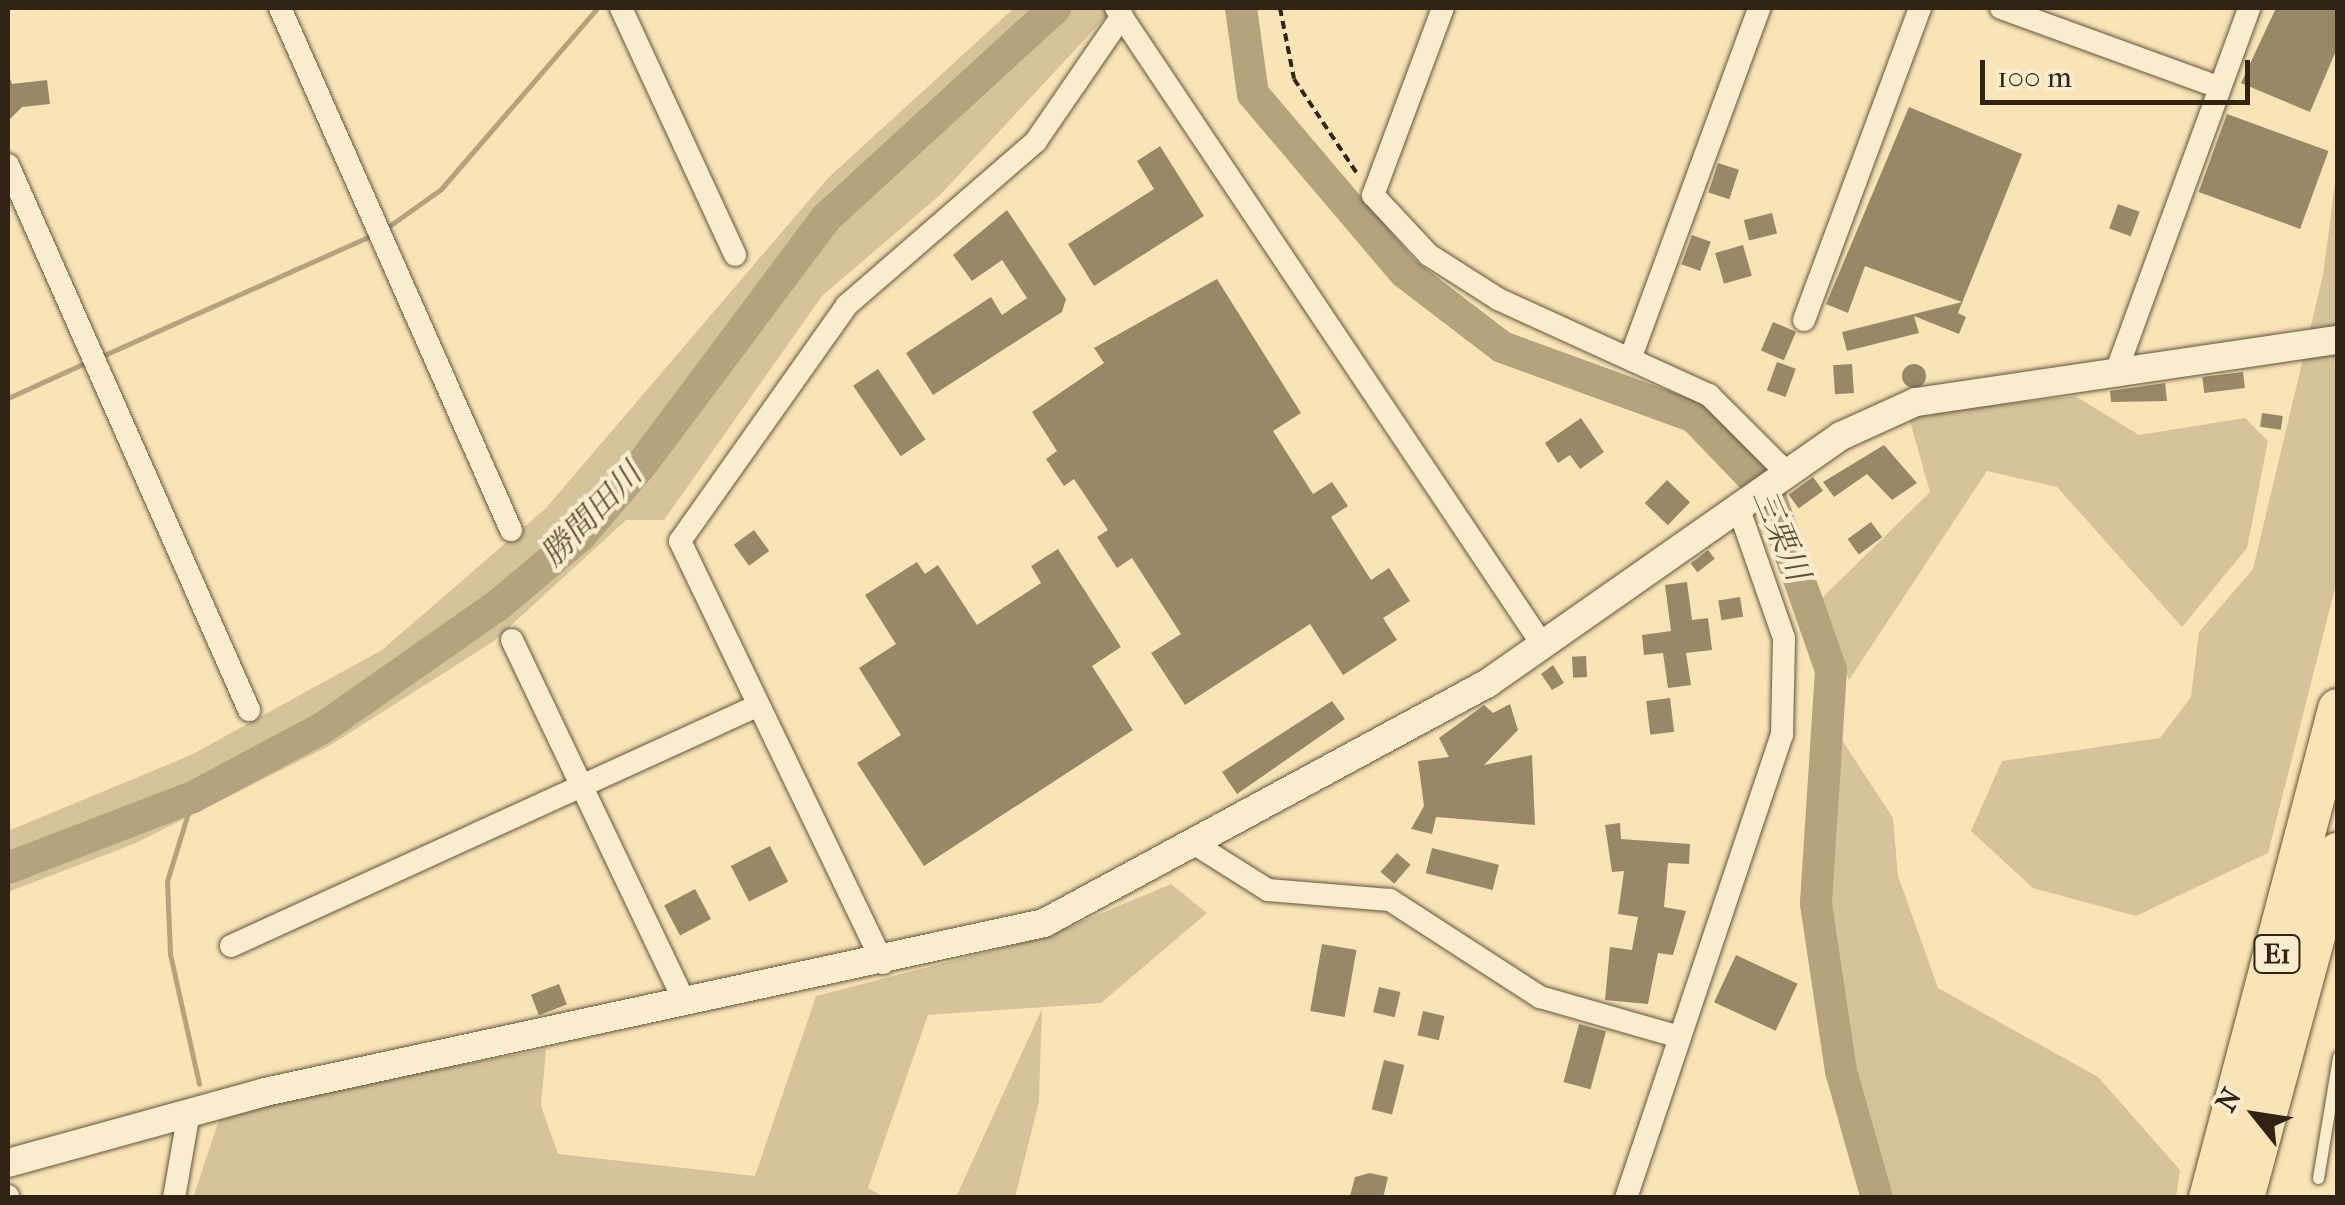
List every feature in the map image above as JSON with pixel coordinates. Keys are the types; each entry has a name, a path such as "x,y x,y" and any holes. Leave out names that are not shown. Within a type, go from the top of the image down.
{"highway":[{"name":"E1","path":"2209,1198 2338,709"},
{"name":"E1","path":"2244,1198 2338,853"}],"street":[{"path":"280,8 510,530"},
{"path":"621,8 734,255"},
{"path":"1443,8 1373,195 1428,255 1498,299 1632,354 1709,395 1786,472"},
{"path":"1632,354 1759,8"},
{"path":"1804,320 1920,8"},
{"path":"2001,8 2218,87"},
{"path":"2115,375 2249,8"},
{"path":"883,963 680,540 847,305 1036,140 1119,12 1177,86 1542,644"},
{"path":"8,165 249,710"},
{"path":"8,1164 189,1112 883,963 1044,923 1198,846 1542,644 1786,472 1916,402 2338,340"},
{"path":"1626,1198 1676,1036 1772,784 1782,735 1784,638 1762,556 1738,508"},
{"path":"512,640 685,1003"},
{"path":"231,946 586,791 757,706"},
{"path":"1198,846 1268,890 1390,900 1540,996 1676,1036"},
{"path":"174,1198 189,1112"}],"lane":[{"path":"2318,1178 2338,1058"}],"path":[{"path":"1280,8 1294,80 1373,195"}],"shaded area":[{"path":"1014,8 1114,8 940,195 822,296 664,520 626,520 494,641 329,746 136,843 8,892 8,831 191,755 382,650 546,508 828,178"},
{"path":"2337,168 2337,580 2268,853 2136,916 2033,888 1971,831 2002,761 2160,738 2191,697 2199,632 2253,569 2323,275"},
{"path":"2075,396 2139,435 2245,418 2268,441 2247,548 2182,627 2057,487 1987,471 1849,680 1820,600 1930,492 1908,414"},
{"path":"1836,731 1893,818 1898,876 1938,988 2098,1077 2180,1170 2176,1197 1880,1197 1812,916"},
{"path":"1171,884 1207,913 1101,1003 928,1015 868,1188 884,1197 193,1198 219,1120 261,1102 546,1049 541,1106 558,1154 755,1176 816,996 1045,937"},
{"path":"1042,1009 1039,1102 1015,1197 956,1197"}],"building":[{"path":"2276,8 2338,8 2338,46 2310,112 2241,83"},
{"path":"8,73 12,84 47,80 50,104 22,107 8,121"},
{"path":"1909,107 2022,154 1958,313 1966,317 1959,334 1914,316 1919,333 1847,351 1842,332 1962,302 1865,266 1848,313 1826,304"},
{"path":"2227,114 2328,151 2300,229 2199,192"},
{"path":"1160,146 1204,216 1094,286 1068,244 1154,189 1137,161"},
{"path":"1718,163 1739,170 1729,199 1708,192"},
{"path":"2118,204 2140,212 2131,236 2109,228"},
{"path":"1007,210 1066,299 1062,312 933,395 906,353 991,297 1002,315 1027,298 1002,260 972,281 953,255"},
{"path":"1772,213 1777,233 1749,240 1744,220"},
{"path":"1692,235 1711,242 1700,271 1681,264"},
{"path":"1743,245 1752,276 1724,284 1715,253"},
{"path":"1217,279 1301,413 1273,431 1313,494 1332,482 1348,506 1331,517 1371,580 1389,568 1410,601 1383,618 1397,640 1343,675 1310,624 1185,705 1151,653 1181,634 1132,558 1117,568 1097,537 1108,530 1074,479 1064,486 1046,459 1057,451 1032,412 1104,363 1094,348"},
{"path":"1773,322 1796,332 1784,360 1761,351"},
{"path":"1777,362 1796,369 1786,397 1767,390"},
{"path":"1852,364 1854,393 1835,394 1833,365"},
{"path":"1914,364 1926,376 1914,388 1902,376"},
{"path":"878,369 926,439 901,456 853,386"},
{"path":"2243,372 2245,388 2204,393 2202,377"},
{"path":"2165,383 2167,401 2111,402 2110,391"},
{"path":"2262,413 2283,416 2281,430 2260,427"},
{"path":"1581,418 1604,452 1580,469 1570,455 1558,463 1545,443"},
{"path":"1884,445 1917,483 1892,500 1867,474 1834,497 1823,482"},
{"path":"1813,477 1823,491 1799,508 1789,495"},
{"path":"1667,480 1690,502 1668,525 1645,503"},
{"path":"1871,522 1882,537 1859,554 1848,539"},
{"path":"754,530 769,551 749,566 734,545"},
{"path":"1058,549 1121,647 1092,666 1133,730 924,866 857,763 901,735 859,668 896,644 865,595 917,562 925,574 938,565 977,625 1041,583 1031,566"},
{"path":"1708,550 1715,559 1697,572 1691,564"},
{"path":"1687,582 1692,620 1708,618 1712,650 1686,653 1691,685 1668,688 1663,653 1644,655 1642,635 1671,631 1665,585"},
{"path":"1740,597 1743,617 1721,620 1718,600"},
{"path":"1586,656 1587,677 1573,678 1572,657"},
{"path":"1553,665 1564,683 1552,690 1541,674"},
{"path":"1670,698 1674,732 1650,735 1646,701"},
{"path":"1332,701 1345,719 1237,794 1222,772"},
{"path":"1510,704 1518,730 1484,765 1532,755 1535,825 1436,817 1432,834 1411,829 1424,806 1418,761 1449,757 1439,738 1484,705 1493,713"},
{"path":"1620,823 1621,839 1690,844 1689,864 1668,863 1664,907 1686,911 1673,955 1658,953 1648,1004 1605,1000 1610,947 1632,950 1638,917 1618,914 1624,871 1612,872 1605,825"},
{"path":"770,846 788,882 749,902 731,866"},
{"path":"1432,848 1499,865 1493,890 1426,873"},
{"path":"1397,853 1411,865 1394,884 1381,872"},
{"path":"695,889 711,919 680,935 664,905"},
{"path":"1322,944 1356,950 1345,1017 1310,1011"},
{"path":"1736,955 1798,984 1776,1031 1714,1002"},
{"path":"559,984 567,1005 539,1015 531,995"},
{"path":"1379,987 1400,992 1395,1017 1373,1012"},
{"path":"1423,1011 1444,1016 1439,1040 1417,1035"},
{"path":"1579,1024 1606,1031 1591,1089 1563,1082"},
{"path":"1384,1060 1404,1065 1392,1115 1372,1109"},
{"path":"1370,1173 1388,1177 1383,1198 1350,1196 1355,1177"}],"waterway":[{"path":"385,229 441,189 597,8"},
{"name":"勝間田川","path":"8,868 193,797 324,727 497,606 580,536 642,464 826,218 1055,8"},
{"name":"三栗川","path":"1241,8 1253,94 1404,272 1502,347 1694,417 1770,496 1831,670 1816,904 1841,1071 1877,1198"},
{"path":"102,356 375,234"},
{"path":"8,398 87,362"},
{"path":"193,797 167,881 170,954 199,1084"}]}
